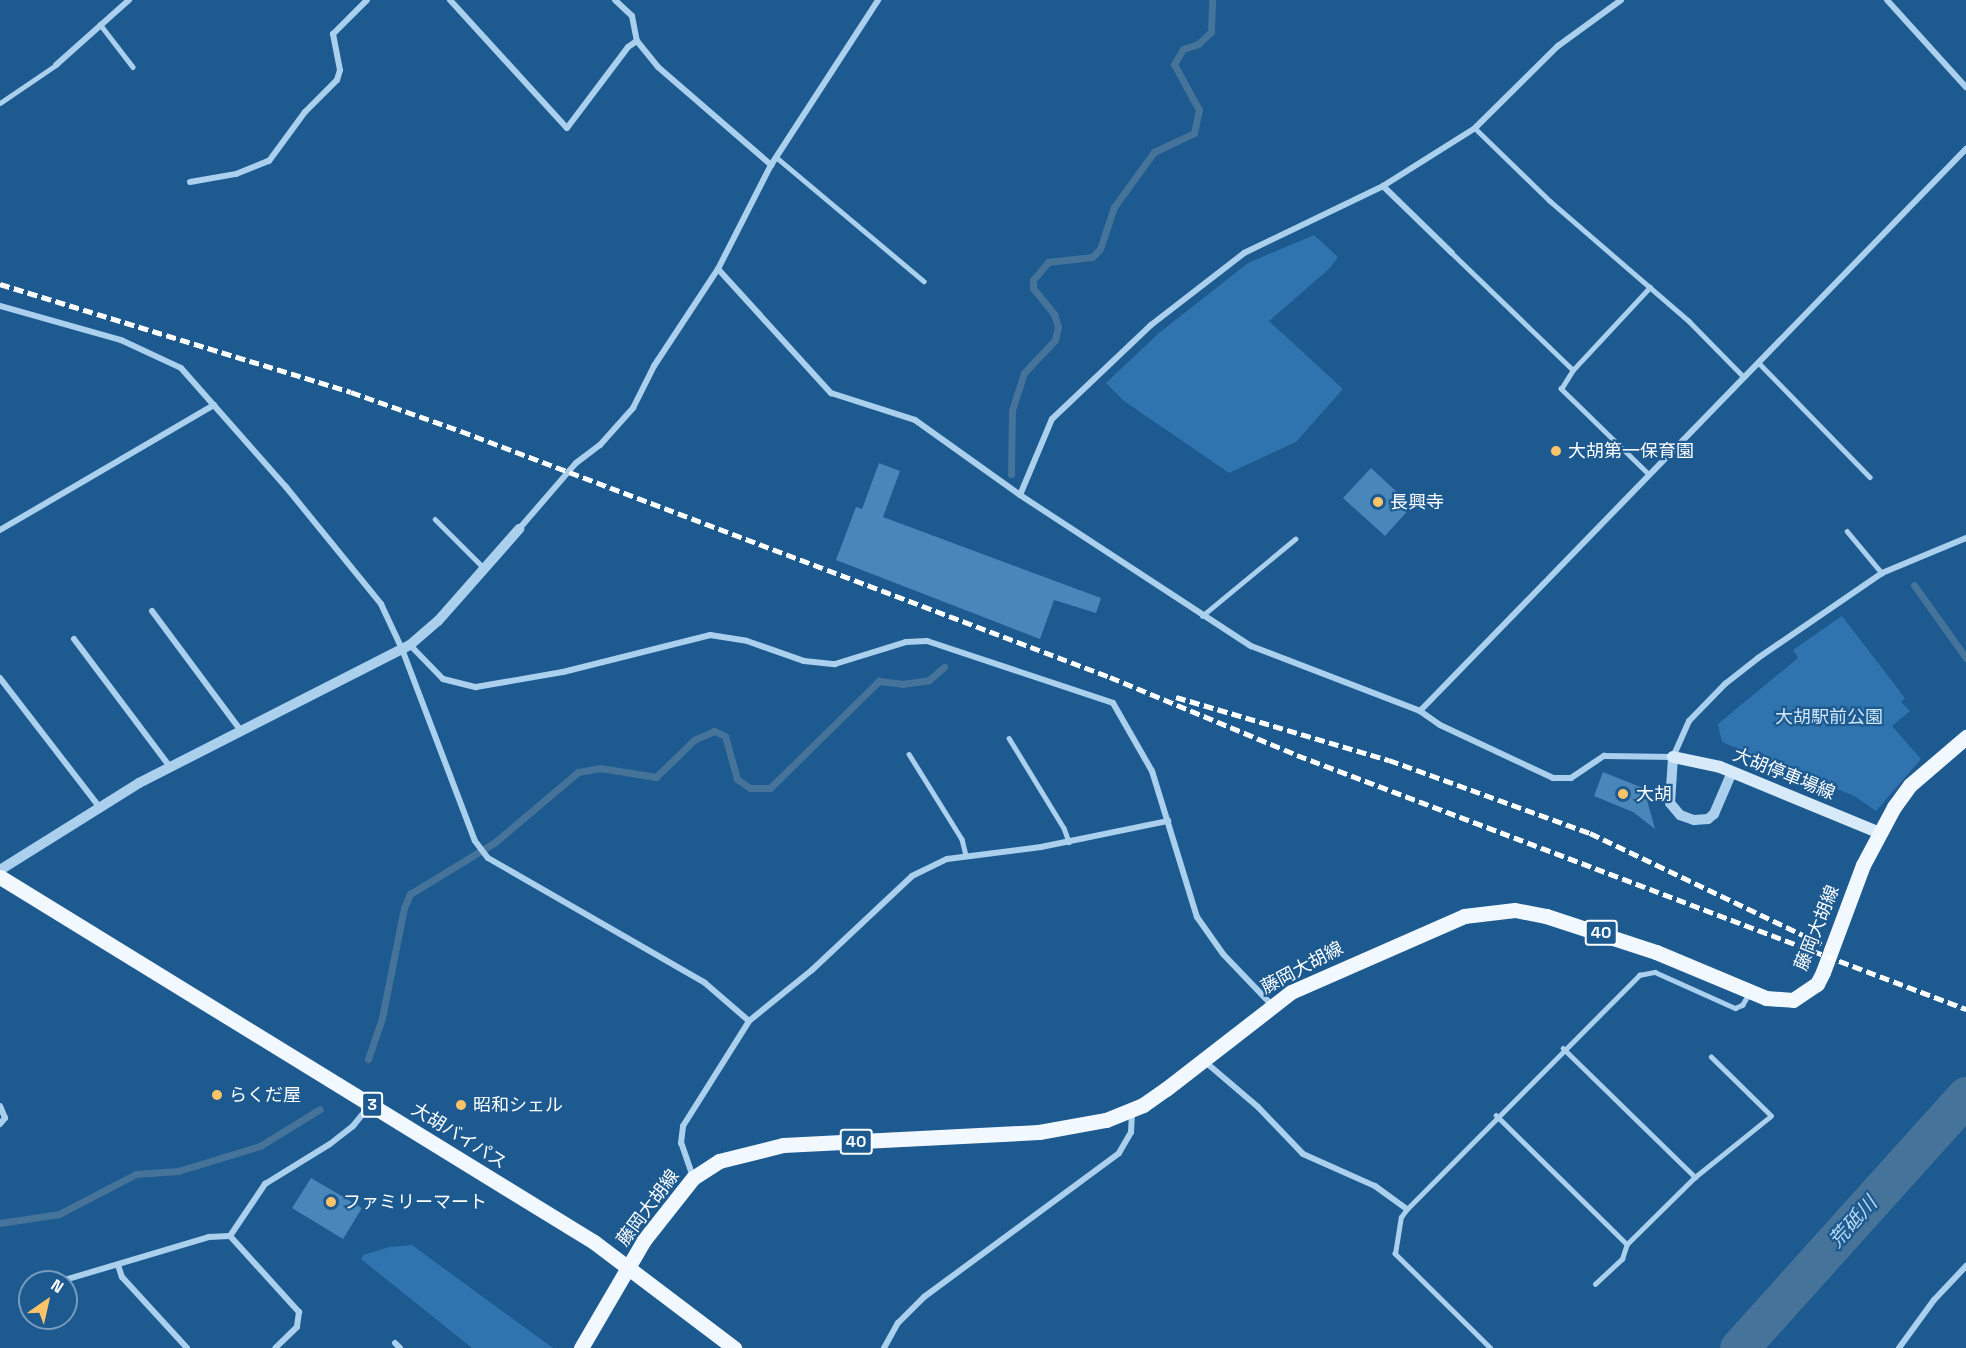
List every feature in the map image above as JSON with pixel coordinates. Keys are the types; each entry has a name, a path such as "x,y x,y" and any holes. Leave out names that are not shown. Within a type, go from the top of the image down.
{"main road":[{"name":"藤岡大胡線","path":"581,1348 628,1266 693,1178 719,1161 763,1148 1039,1132 1106,1120 1132,1111 1203,1059 1271,1004 1348,964 1445,923 1480,913 1515,910 1546,916 1621,939 1750,992 1781,1001 1793,1000 1817,984 1880,832 1910,785 1966,737"},
{"name":"大胡停車場線","path":"1673,757 1732,772 1880,832"},
{"name":"大胡バイパス","path":"0,877 370,1104 628,1266 734,1348"}],"street":[{"path":"56,65 99,23 129,0"},
{"path":"190,182 236,174 269,161 305,112 337,80 340,70 333,34 367,0"},
{"path":"450,0 567,128 628,47 637,41"},
{"path":"615,0 632,16 637,41 658,68 771,165"},
{"path":"0,870 170,767 406,647 438,621 576,464 600,445 633,408 654,366 718,269 771,165 878,0"},
{"path":"1020,495 1052,419 1150,325 1236,258 1383,186 1475,128 1558,46 1621,0"},
{"path":"1887,0 1966,87"},
{"path":"1420,711 1966,149"},
{"path":"1383,186 1452,253"},
{"path":"718,269 825,389 915,420 1020,495 1251,646 1420,711 1440,725 1553,778 1571,778 1604,756 1673,757"},
{"path":"0,306 121,340 166,358 181,368 371,590 406,647 475,841 488,858 705,983 749,1021"},
{"path":"0,530 214,405"},
{"path":"1732,772 1714,814 1708,819 1694,820 1680,815 1670,803 1673,757 1689,721 1725,684 1882,573 1966,538"},
{"path":"152,611 241,731"},
{"path":"406,647 443,679 476,687 563,672 710,635 747,641 804,661 835,664 906,642 942,644 1113,704 1152,771 1197,917 1223,954 1271,1004"},
{"path":"74,639 170,767"},
{"path":"0,678 100,809"},
{"path":"693,1178 684,1159 683,1126 749,1021 812,970 912,876 936,861 1069,842 1168,821"},
{"path":"1203,1059 1258,1107 1303,1154 1375,1186 1407,1209"},
{"path":"230,1236 265,1184 330,1144 353,1126 370,1104"},
{"path":"0,1106 5,1118 0,1124"},
{"path":"884,1348 898,1323 924,1297 1119,1153 1131,1132 1132,1111"},
{"path":"78,1276 209,1237 230,1236"},
{"path":"230,1236 299,1312 297,1327 275,1348"},
{"path":"118,1265 122,1277 187,1348"},
{"path":"1899,1348 1934,1300 1966,1266"}],"lane":[{"path":"99,23 133,68"},
{"path":"0,103 56,65"},
{"path":"1475,128 1550,201 1689,321 1744,377"},
{"path":"776,157 924,281"},
{"path":"1452,253 1573,370"},
{"path":"1648,474 1561,389 1573,370 1650,287"},
{"path":"1759,363 1870,477"},
{"path":"435,519 485,569"},
{"path":"1847,531 1882,573"},
{"path":"1202,616 1295,539"},
{"path":"1009,738 1069,842"},
{"path":"909,754 962,839 966,855"},
{"path":"1490,1348 1395,1254 1401,1217 1496,1115 1563,1048 1645,972 1662,974 1735,1008 1742,1005 1750,992"},
{"path":"1563,1048 1695,1177"},
{"path":"1595,1284 1622,1258 1627,1244 1695,1177 1771,1116 1711,1057"},
{"path":"1496,1115 1627,1244"}],"green space":[{"path":"1314,235 1338,257 1330,268 1269,321 1343,389 1296,442 1229,473 1124,401 1106,383 1159,333 1248,263"},
{"name":"大胡駅前公園","path":"1842,616 1905,698 1901,702 1910,711 1892,726 1921,759 1876,811 1854,796 1722,742 1718,724 1798,658 1793,650"},
{"path":"412,1245 553,1348 472,1348 361,1259 363,1255 389,1247"}],"building":[{"path":"879,463 900,471 883,517 1101,598 1096,613 1054,600 1040,639 836,560 856,507 862,509"},
{"name":"長興寺","path":"1371,468 1412,506 1385,536 1343,498"},
{"path":"1603,772 1643,788 1639,797 1647,800 1655,829 1633,812 1594,796"},
{"path":"311,1178 362,1208 343,1239 292,1208"}],"waterway":[{"path":"1011,474 1012,410 1024,373 1055,340 1058,327 1054,314 1033,288 1033,280 1048,262 1092,257 1100,249 1114,207 1154,152 1194,133 1199,110 1174,64 1183,49 1198,44 1211,32 1212,0"},
{"path":"1914,585 1966,658"},
{"path":"368,1059 382,1018 404,908 410,894 494,843 578,772 600,768 656,777 694,740 714,731 725,736 737,779 750,788 770,788 879,681 902,684 929,680 944,667"},
{"name":"荒砥川","path":"1739,1348 1966,1096"},
{"path":"0,1223 59,1214 136,1174 178,1171 260,1146 320,1109"}],"railway":[{"path":"0,284 351,392 461,431 1110,677 1297,755 1966,1009"},
{"path":"1176,697 1389,760 1590,833 1830,948"}],"place":[{"name":"大胡第一保育園","path":"1556,451"},
{"name":"長興寺","path":"1378,502"},
{"name":"大胡","path":"1623,794"},
{"name":"らくだ屋","path":"217,1095"},
{"name":"昭和シェル","path":"461,1105"},
{"name":"ファミリーマート","path":"331,1202"}]}
